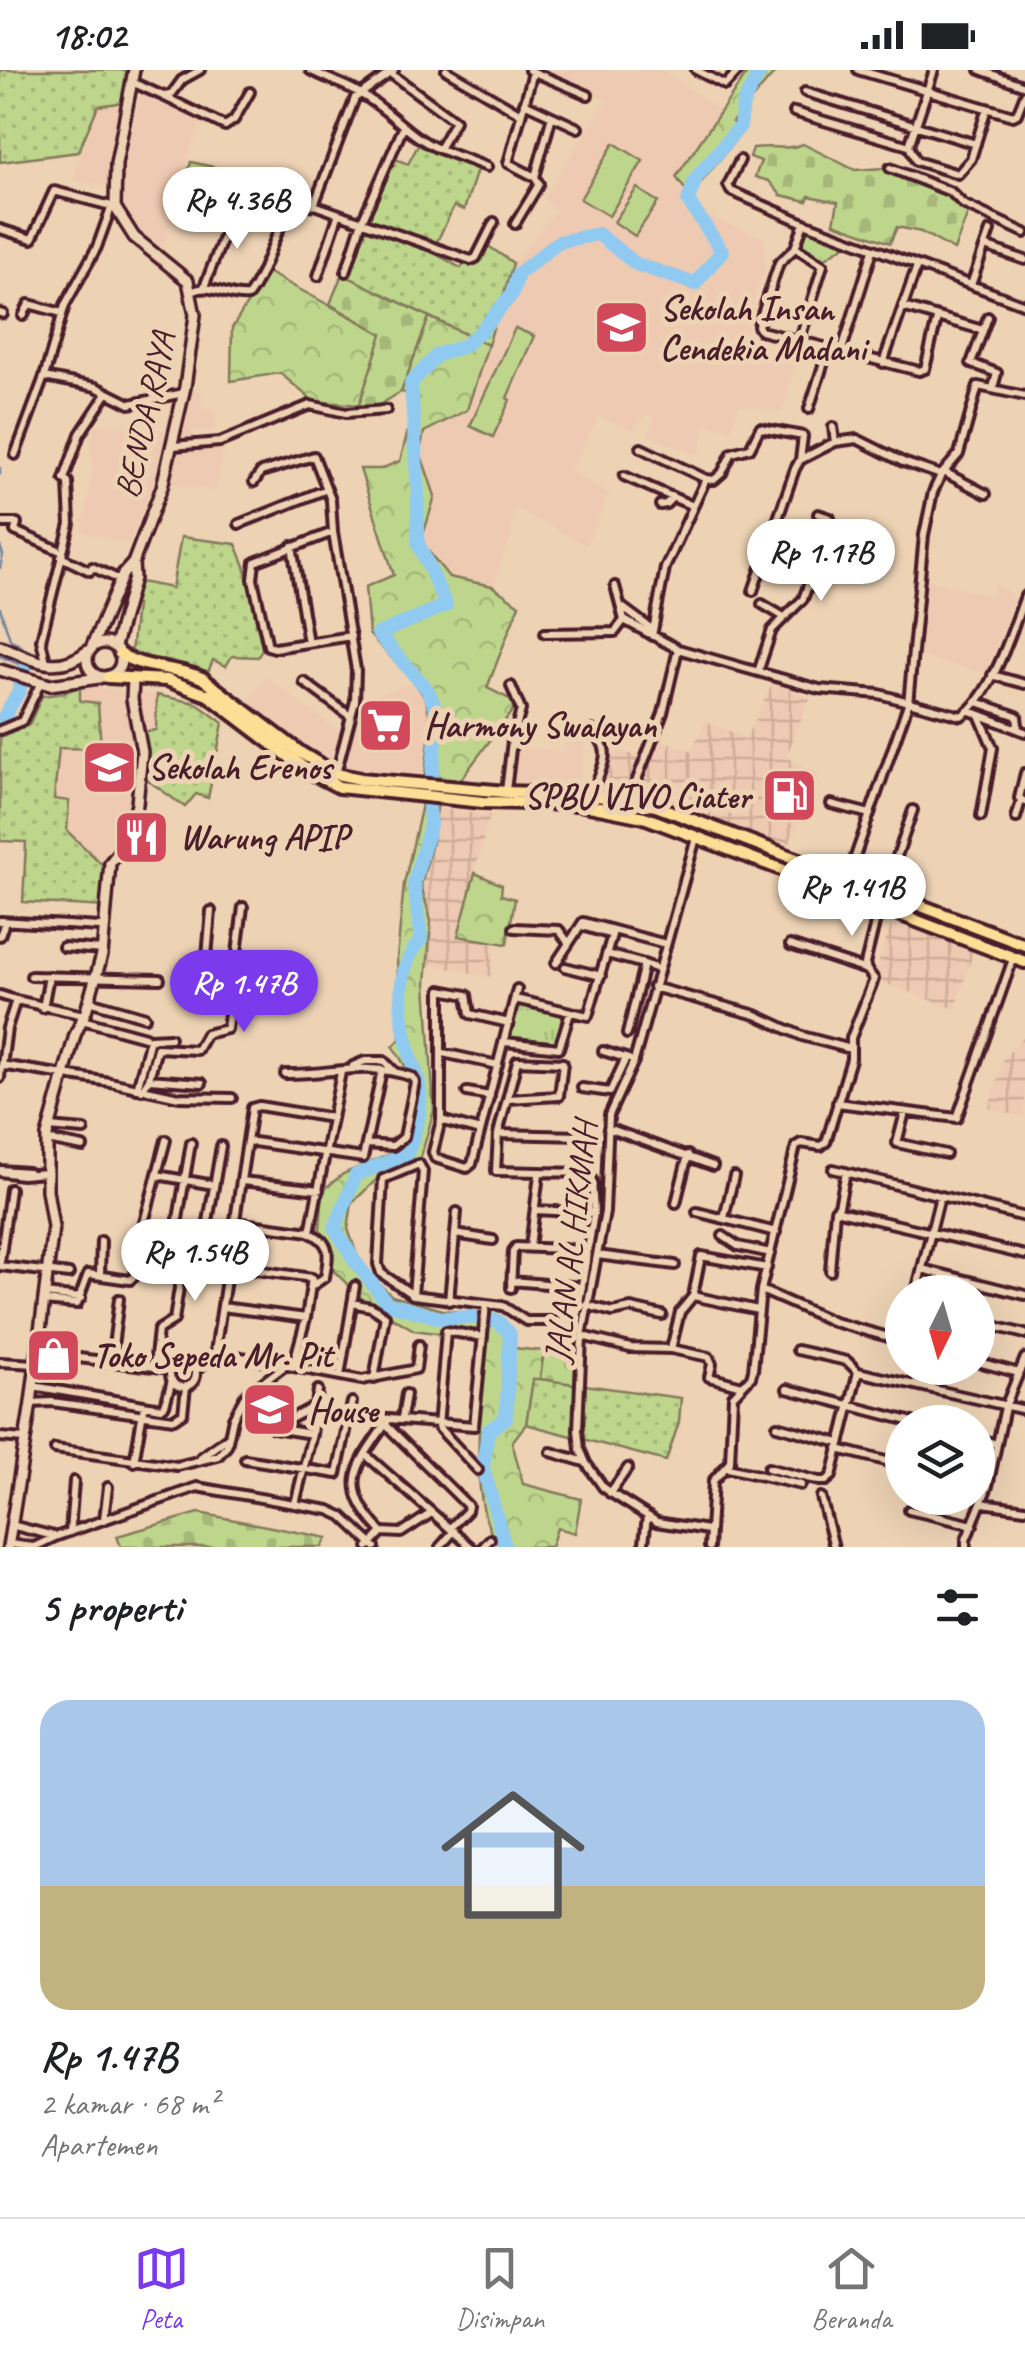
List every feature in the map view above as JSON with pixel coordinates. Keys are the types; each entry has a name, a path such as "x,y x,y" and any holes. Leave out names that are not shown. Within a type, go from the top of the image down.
{"main road":[{"path":"118,650 132,662 184,670 202,678 311,760 336,774 417,790"},
{"path":"132,662 133,678"},
{"path":"105,677 167,680 208,695 320,780 350,789 417,790 609,808 697,834 1020,960"},
{"path":"443,792 593,794 656,806 1025,945"},
{"path":"820,884 827,870"},
{"path":"968,940 974,925"}],"street":[{"path":"16,456 62,313 113,207 116,164 134,70"},
{"path":"164,96 172,95 182,80 200,70"},
{"path":"310,70 360,93 386,110 402,128 439,149 487,167"},
{"path":"446,70 521,114"},
{"path":"696,70 725,85 738,70"},
{"path":"858,70 1018,114 1025,94"},
{"path":"934,70 909,146 916,161 953,174 965,168 987,108"},
{"path":"980,70 1003,74 1025,86"},
{"path":"535,177 508,163 531,71 588,95"},
{"path":"314,205 346,115 360,93 392,72 456,121 439,149"},
{"path":"134,83 225,126 234,120 250,92"},
{"path":"805,92 976,144"},
{"path":"524,104 578,128"},
{"path":"794,112 909,146"},
{"path":"515,224 538,184 535,177 552,116"},
{"path":"346,272 362,221 402,128"},
{"path":"740,160 728,185 731,191 873,250 1025,305"},
{"path":"890,168 950,192 963,204 1025,233"},
{"path":"0,229 36,238 54,191 113,207"},
{"path":"204,287 236,204"},
{"path":"192,292 204,287 248,296 262,275 289,212 300,206 314,205 471,260 476,258 494,222"},
{"name":"BENDA RAYA","path":"91,648 120,580 133,563 162,487 184,393 195,316 192,292 180,272 134,237 113,207"},
{"path":"318,276 338,216"},
{"path":"804,223 795,248 780,263 758,326 761,331 919,371 925,368 937,319"},
{"path":"971,285 990,230"},
{"path":"985,246 1025,260"},
{"path":"795,248 823,265 799,342"},
{"path":"841,353 873,250"},
{"path":"884,363 917,266"},
{"path":"23,316 29,304 62,313"},
{"path":"903,306 979,329"},
{"path":"988,317 972,363 997,373 993,388"},
{"path":"809,409 828,350"},
{"path":"44,377 89,386 130,404 184,393"},
{"path":"848,876 908,704 924,535 933,492 942,473 959,454 976,389 981,384 1025,396"},
{"path":"47,664 41,640 70,524 68,482 64,479 80,434 107,393"},
{"path":"173,446 220,442 310,405 346,413 386,410"},
{"path":"833,427 835,442"},
{"path":"641,448 706,479 719,477 734,451 748,449 758,428 803,436 800,460 752,591"},
{"path":"800,460 835,442 857,439 903,462 942,473 986,494"},
{"path":"254,482 261,472 314,456 328,490 357,685 336,774"},
{"path":"624,476 694,506"},
{"path":"653,633 665,568 706,479"},
{"path":"240,524 328,490"},
{"path":"660,505 673,497"},
{"path":"758,672 772,630 803,599 831,523 830,518 818,514"},
{"path":"0,523 17,524 16,532 90,572 92,568 120,580"},
{"path":"333,532 255,562 253,579 268,646 351,636"},
{"path":"292,546 308,643"},
{"name":"BENDA RAYA","path":"118,650 134,578 133,563"},
{"path":"545,633 615,632 624,620 615,586"},
{"path":"621,606 678,649 819,689 880,694 961,716 977,702 992,676 1025,598"},
{"path":"762,604 784,617"},
{"path":"624,620 653,633"},
{"path":"0,670 37,683 58,684 105,677 120,668 118,650 101,642 66,664 47,664 4,648"},
{"path":"91,648 86,660 88,669 105,677"},
{"path":"628,801 663,713 678,649"},
{"path":"992,676 1025,684"},
{"path":"133,678 132,700 142,752 138,790 128,840 110,866 103,950 49,1127 46,1173 52,1226 33,1386 8,1545 34,1547 196,1486 342,1516 371,1546 382,1532"},
{"path":"304,682 350,716"},
{"path":"0,730 22,721 37,683"},
{"path":"506,792 510,751 521,710 511,686"},
{"path":"977,702 1017,716 1018,725"},
{"path":"970,711 1025,732"},
{"path":"980,717 993,748 981,816"},
{"path":"592,730 606,750 593,794"},
{"path":"1016,818 1023,802 1025,772"},
{"path":"831,804 870,814"},
{"path":"885,890 913,810"},
{"name":"JALAN AL HIKMAH","path":"586,1462 578,1430 582,1336 605,1212 608,1128 681,901 697,834"},
{"path":"709,1547 713,1480 728,1468 733,1396 753,1370 761,1290 796,1146 825,1144 851,1038 874,979 865,964 879,906"},
{"path":"140,1090 149,1079 152,1056 159,1046 196,1050 206,1034 227,1029 243,907"},
{"path":"211,910 206,957 211,962 235,967"},
{"path":"0,936 2,921 100,926"},
{"path":"556,964 585,922 666,944"},
{"path":"516,999 588,1016 611,934 582,926"},
{"path":"514,928 559,930 568,944"},
{"path":"790,946 867,970"},
{"path":"63,947 103,950"},
{"path":"607,954 658,969"},
{"path":"837,1103 959,1116 1020,960"},
{"path":"627,1034 644,964"},
{"path":"565,967 601,976"},
{"path":"31,976 160,978"},
{"path":"43,1008 49,976"},
{"path":"653,987 756,1015 802,1036 851,1049"},
{"path":"509,1024 471,1015 467,994 442,989 442,1120 432,1152 435,1158 470,1167 505,1042 517,989"},
{"path":"0,995 145,1037"},
{"path":"0,1078 6,1028 16,1000"},
{"path":"89,1001 145,1017"},
{"path":"505,1042 559,1048 570,1013"},
{"path":"140,1090 150,1039 170,1038"},
{"path":"582,1088 610,1092 630,1060 604,1051"},
{"path":"443,1053 498,1065"},
{"path":"413,1295 423,1171 419,1164 383,1179 378,1264 381,1273 413,1295 486,1307 503,1306 522,1320 574,1323 594,1213 592,1180 582,1173 496,1173 498,1134 508,1098 519,1060 564,1063 559,1096 508,1098"},
{"path":"285,1074 340,1072 365,1061 384,1061 396,1072"},
{"path":"352,1066 396,1072 412,1077 414,1082 404,1137 393,1146 366,1144"},
{"path":"2,1068 64,1074 180,1097 232,1098"},
{"path":"247,1141 363,1158 382,1070"},
{"path":"308,1232 312,1229 340,1072"},
{"path":"149,1079 202,1084"},
{"path":"467,1092 490,1096"},
{"path":"194,1368 215,1352 255,1106 332,1118"},
{"path":"905,1112 896,1143 946,1154"},
{"path":"442,1120 480,1132"},
{"path":"49,1127 84,1130"},
{"path":"608,1128 713,1166"},
{"path":"498,1134 580,1136 584,1140 582,1173"},
{"path":"47,1140 82,1146"},
{"path":"44,1297 81,1298 84,1277 92,1273 130,1280 135,1276 140,1234 166,1140"},
{"path":"178,1220 192,1143"},
{"path":"208,1222 221,1146"},
{"path":"676,1203 688,1155"},
{"path":"833,1168 1025,1217"},
{"path":"0,1171 46,1173"},
{"path":"830,1270 835,1210 846,1172"},
{"path":"157,1174 214,1184"},
{"path":"530,1247 539,1174"},
{"path":"724,1218 734,1176"},
{"path":"242,1180 319,1190"},
{"path":"10,1189 0,1264 70,1274"},
{"path":"920,1275 940,1196"},
{"path":"535,1210 594,1213"},
{"path":"835,1210 1025,1254"},
{"path":"449,1301 457,1212"},
{"path":"697,1212 776,1232"},
{"path":"235,1222 308,1232 323,1238 327,1244 325,1277 311,1286"},
{"path":"33,1386 164,1407 166,1371 158,1330 174,1320 188,1230"},
{"path":"455,1234 493,1240"},
{"path":"723,1236 738,1246 771,1253"},
{"path":"100,1274 101,1241"},
{"path":"582,1287 511,1285 513,1251 520,1246 588,1250"},
{"path":"597,1255 675,1265"},
{"path":"672,1349 680,1312 693,1296 702,1256 767,1268"},
{"path":"55,1449 177,1466 224,1452 233,1418 245,1396 290,1365 306,1318 311,1286 310,1277 228,1266"},
{"path":"922,1269 1025,1295"},
{"path":"340,1376 354,1286"},
{"path":"761,1290 834,1322 885,1336"},
{"path":"693,1296 758,1310"},
{"path":"112,1362 119,1299"},
{"path":"352,1303 385,1316 374,1379"},
{"path":"586,1305 613,1312 631,1308 662,1314"},
{"path":"222,1307 306,1318"},
{"path":"349,1417 474,1425 486,1307"},
{"path":"995,1326 1025,1334"},
{"path":"478,1470 439,1430 438,1423 446,1331 483,1334"},
{"path":"582,1336 630,1348 672,1349 709,1357 709,1377 743,1386"},
{"path":"215,1352 374,1379 416,1369 419,1344"},
{"path":"797,1350 847,1362 858,1372 1025,1410"},
{"path":"70,1357 166,1371 179,1386 186,1387 194,1382 194,1368"},
{"path":"995,1453 1005,1407 1025,1358"},
{"path":"0,1362 36,1364"},
{"path":"166,1371 181,1362 194,1368"},
{"path":"995,1367 1019,1373"},
{"path":"768,1468 826,1481 832,1476 858,1372"},
{"path":"30,1403 180,1418 186,1387"},
{"path":"787,1389 885,1415"},
{"path":"48,1402 50,1390"},
{"path":"295,1504 318,1390"},
{"path":"402,1418 406,1394"},
{"path":"245,1459 337,1474 352,1402"},
{"path":"312,1434 273,1427 318,1405"},
{"path":"134,1462 144,1406"},
{"path":"387,1421 354,1478 361,1506 382,1532 402,1533 430,1514"},
{"path":"387,1421 468,1506 440,1547"},
{"path":"777,1426 885,1459"},
{"path":"0,1437 24,1439"},
{"path":"551,1452 586,1462 610,1492 668,1526 708,1530"},
{"path":"366,1455 471,1547"},
{"path":"610,1492 628,1468"},
{"path":"728,1468 801,1485"},
{"path":"70,1532 74,1481"},
{"path":"104,1520 108,1486"},
{"path":"822,1497 834,1547"},
{"path":"995,1505 1025,1509"},
{"path":"930,1515 973,1525"},
{"path":"956,1547 966,1544 978,1515"},
{"path":"644,1543 648,1516"},
{"path":"10,1525 55,1536"},
{"path":"42,1533 42,1543"},
{"path":"483,1547 490,1539"}],"shaded area":[{"name":"Sekolah Insan Cendekia Madani","path":"542,70 664,70 721,112 676,177 704,214 765,239 765,270 750,310 746,353 796,364 782,412 739,405 731,431 705,423 699,455 648,436 655,418 647,415 633,430 599,417 570,471 609,494 586,545 514,507 511,537 492,586 449,577 421,542 435,496 420,452 424,432 468,410 513,263 557,210 543,198 607,101"},
{"path":"143,88 203,118 185,165 165,245 151,243 124,212 126,144"},
{"path":"125,102 109,186 73,180 98,105"},
{"path":"175,386 202,390 201,410 216,410 215,431 194,431 192,447 225,445 216,491 156,480 128,544 82,531 93,466 90,453 94,424 166,430"},
{"path":"919,578 992,596 995,585 1013,599 986,674 916,655"},
{"path":"266,677 348,738 361,699 415,683 426,699 431,723 425,775 349,773 315,756 246,704"},
{"path":"774,680 810,698 786,757 819,774 785,854 642,802 599,796 614,749 643,758 652,737 692,751 705,721 746,738"},
{"path":"80,686 157,695 156,731 141,732 135,823 126,852 110,872 66,831 54,799 58,747 101,749 80,701"},
{"path":"567,731 588,733 577,792 507,788 507,746 564,751"},
{"path":"437,808 490,815 458,935 495,942 490,977 428,964 431,921 421,885"},
{"path":"893,919 975,947 955,1009 873,979"},
{"path":"1025,1035 1025,1118 989,1108 1003,1059"}],"green space":[{"path":"0,70 130,70 125,102 98,106 78,152 0,162"},
{"path":"749,70 777,70 732,122 741,133 690,196 676,177"},
{"path":"421,140 478,167 464,210 454,206 432,252 461,268 481,241 513,263 488,345 342,274 385,155 408,164"},
{"path":"614,143 643,161 609,216 580,199"},
{"path":"803,144 855,170 884,168 964,198 970,208 954,250 921,232 897,227 890,243 834,223 838,202 781,195 769,181 755,177 761,161 750,157 753,148"},
{"path":"191,162 227,170 207,224 176,212"},
{"path":"637,188 658,202 635,236 614,222"},
{"path":"804,223 851,241 821,261 795,248"},
{"path":"267,272 383,334 359,405 313,401 280,373 231,381 232,328"},
{"path":"342,274 429,317 401,392 374,408 359,405 382,334 330,304"},
{"path":"429,317 488,345 467,410 424,432 420,452 435,496 421,542 449,577 492,586 519,605 487,688 518,703 459,782 441,781 421,885 431,921 426,983 434,1110 420,1160 381,1175 352,1203 348,1229 361,1267 392,1296 443,1310 497,1316 512,1330 514,1348 544,1351 540,1379 533,1379 526,1424 512,1442 523,1484 581,1499 575,1533 557,1528 551,1547 500,1547 489,1528 482,1504 478,1448 486,1340 414,1330 363,1300 334,1271 320,1229 323,1190 343,1174 402,1149 411,1107 408,1073 393,1047 400,1039 397,958 404,884 421,809 431,723 426,699 415,683 369,634 365,587 394,575 360,469 381,469 400,461 417,396 401,392"},
{"path":"515,328 534,336 493,437 470,426"},
{"path":"181,537 236,544 245,566 262,649 258,657 232,656 226,666 213,660 208,672 131,654 136,605 128,604 135,581 172,588"},
{"path":"80,686 80,701 98,703 101,749 59,748 54,799 69,801 67,831 110,872 105,907 23,902 26,842 0,841 0,737 29,725 42,696"},
{"path":"157,695 196,703 223,723 208,798 196,794 185,807 142,776 141,732 156,730"},
{"path":"475,873 502,885 501,895 515,899 507,944 458,936"},
{"path":"516,997 570,1013 561,1047 505,1042"},
{"path":"544,1351 578,1354 574,1384 540,1379"},
{"path":"533,1378 681,1398 679,1422 666,1461 526,1424"},
{"path":"199,1513 327,1538 322,1547 121,1547 117,1536"}],"waterway":[{"path":"505,1547 483,1467 488,1431 506,1418 510,1334 498,1321 440,1318 387,1303 335,1228 356,1175 407,1154 419,1111 419,1084 406,1039 401,994 406,965 421,940 414,883 430,825 437,729 435,706 427,689 378,634 446,605 418,543 411,383 437,355 464,346 483,329 512,294 518,274 558,242 598,234 636,264 695,284 722,251 688,201 696,178 740,126 743,103 761,70"},
{"path":"0,468 0,474"},
{"path":"0,546 0,568"},
{"path":"0,608 10,639 22,647 23,654"},
{"path":"0,656 26,667"},
{"path":"0,724 19,691 26,667"}],"place":[{"name":"Sekolah Insan Cendekia Madani","path":"621,328"},
{"name":"Harmony Swalayan","path":"385,725"},
{"name":"Sekolah Erenos","path":"109,767"},
{"name":"SPBU VIVO Ciater","path":"789,796"},
{"name":"Warung APIP","path":"141,837"},
{"name":"Toko Sepeda Mr. Pit","path":"54,1355"},
{"name":"House","path":"269,1410"}]}
